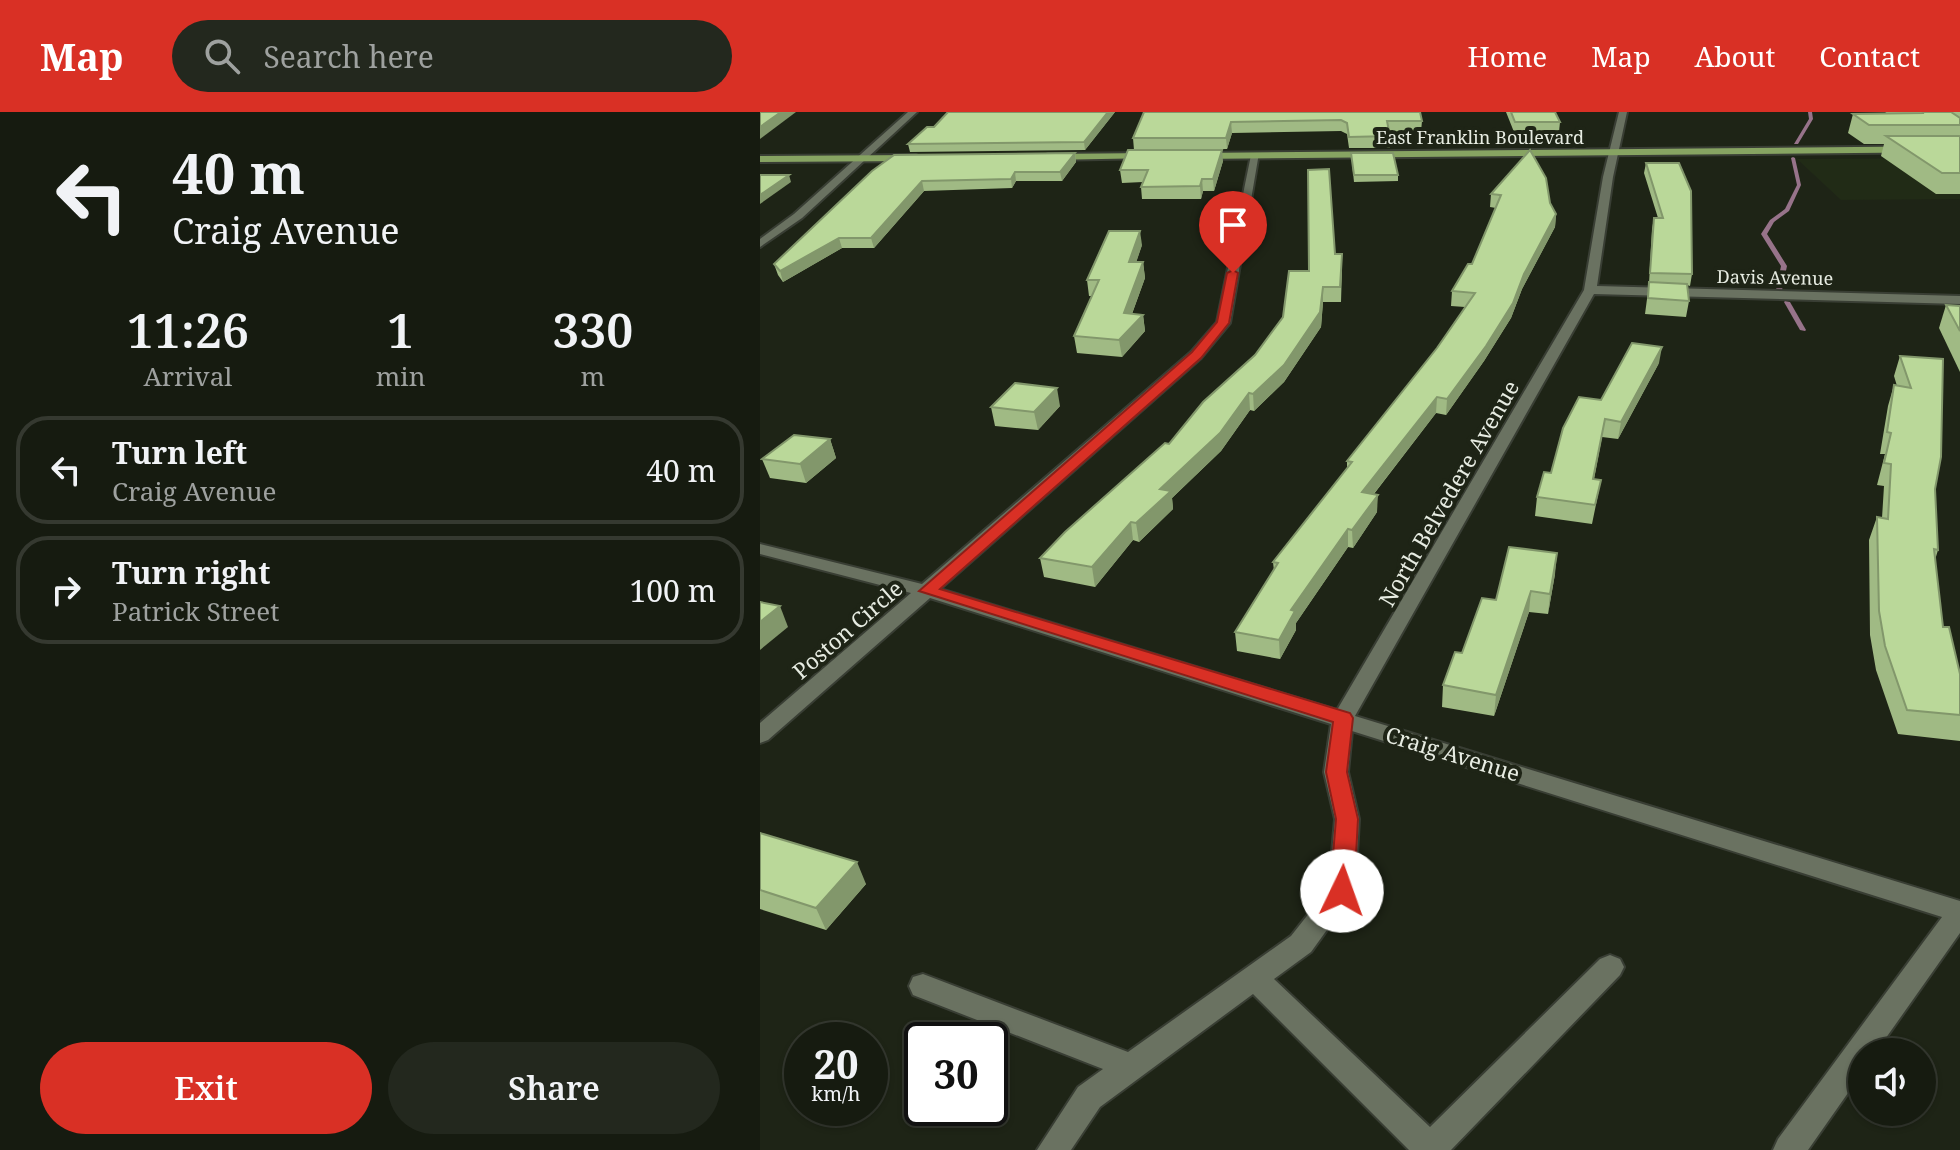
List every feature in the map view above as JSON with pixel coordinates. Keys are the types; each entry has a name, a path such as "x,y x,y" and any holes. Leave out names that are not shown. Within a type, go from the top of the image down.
{"main road":[{"name":"East Franklin Boulevard","path":"1177,156 1960,149"},
{"path":"1036,157 1162,156"},
{"path":"760,159 925,158"}],"street":[{"path":"760,244 798,216 913,112"},
{"path":"1590,290 1612,152 1623,112"},
{"name":"Poston Circle","path":"760,735 1196,355 1223,323 1256,155"},
{"name":"Davis Avenue","path":"1590,290 1960,300"},
{"name":"North Belvedere Avenue","path":"1343,718 1590,290"},
{"name":"Craig Avenue","path":"760,549 928,591 1960,912"},
{"path":"1053,1150 1089,1097 1301,944 1342,891 1347,819 1336,772 1343,718"},
{"path":"1789,1150 1960,912"},
{"path":"1254,977 1430,1150 1610,967"},
{"path":"923,986 1132,1067"}],"shaded area":[{"path":"1960,158 1960,199 1841,200 1797,159"}],"building":[{"path":"760,112 781,112 760,127"},
{"path":"948,112 1108,112 1084,142 908,144 927,127 934,127"},
{"path":"1144,112 1420,112 1422,121 1387,121 1390,136 1349,137 1347,123 1341,120 1231,122 1226,138 1133,138"},
{"path":"1511,112 1555,112 1560,122 1515,122"},
{"path":"1951,112 1960,118 1960,125 1869,125 1853,114 1924,113"},
{"path":"1886,136 1960,136 1960,173 1942,173"},
{"path":"1128,150 1222,150 1213,179 1202,179 1200,186 1141,187 1148,170 1120,170"},
{"path":"1530,150 1546,178 1550,203 1556,214 1524,274 1513,303 1447,399 1437,397 1362,492 1378,495 1352,530 1348,529 1291,610 1295,611 1279,640 1235,632 1278,563 1273,562 1352,462 1347,461 1437,348 1475,293 1452,291 1468,264 1472,264 1501,195 1491,194"},
{"path":"1075,153 1060,172 1015,172 1011,179 922,181 871,238 839,238 780,271 774,264 872,171 894,155"},
{"path":"1351,153 1393,153 1398,175 1354,175"},
{"path":"1646,163 1679,163 1691,191 1692,274 1650,273 1654,218 1663,218"},
{"path":"1329,169 1335,254 1342,254 1340,287 1323,287 1320,312 1284,365 1253,394 1249,393 1220,433 1160,489 1171,491 1136,523 1131,522 1092,567 1040,558 1165,443 1169,444 1203,402 1255,355 1283,317 1289,271 1309,271 1308,170"},
{"path":"760,175 789,175 760,195"},
{"path":"1109,231 1140,231 1129,262 1143,262 1124,313 1143,315 1119,340 1074,336 1099,280 1087,280"},
{"path":"1649,282 1687,284 1689,301 1648,298"},
{"path":"1946,305 1960,306 1960,331"},
{"path":"1632,343 1662,347 1621,422 1605,419 1593,479 1601,480 1595,505 1537,497 1544,472 1551,473 1563,428 1579,397 1601,400"},
{"path":"1900,356 1943,359 1941,457 1935,489 1938,550 1934,549 1943,627 1949,627 1960,674 1960,715 1907,710 1885,646 1879,611 1877,517 1888,519 1891,464 1884,463 1891,433 1887,432 1894,385 1911,388"},
{"path":"1015,383 1057,388 1034,412 991,407"},
{"path":"794,435 830,439 800,464 762,459"},
{"path":"1509,547 1557,553 1550,594 1531,591 1496,695 1443,685 1455,652 1462,653 1482,598 1496,600"},
{"path":"760,602 780,606 760,622"},
{"path":"760,833 857,862 816,908 760,890"}],"waterway":[{"path":"1796,143 1811,119 1810,112"},
{"path":"1779,290 1784,266 1764,234 1772,221 1787,210 1799,185 1793,158"},
{"path":"1787,302 1803,330"}],"route":[{"path":"1233,273 1223,323 1196,355 928,591 1343,718 1336,772 1347,819 1342,891"}]}
